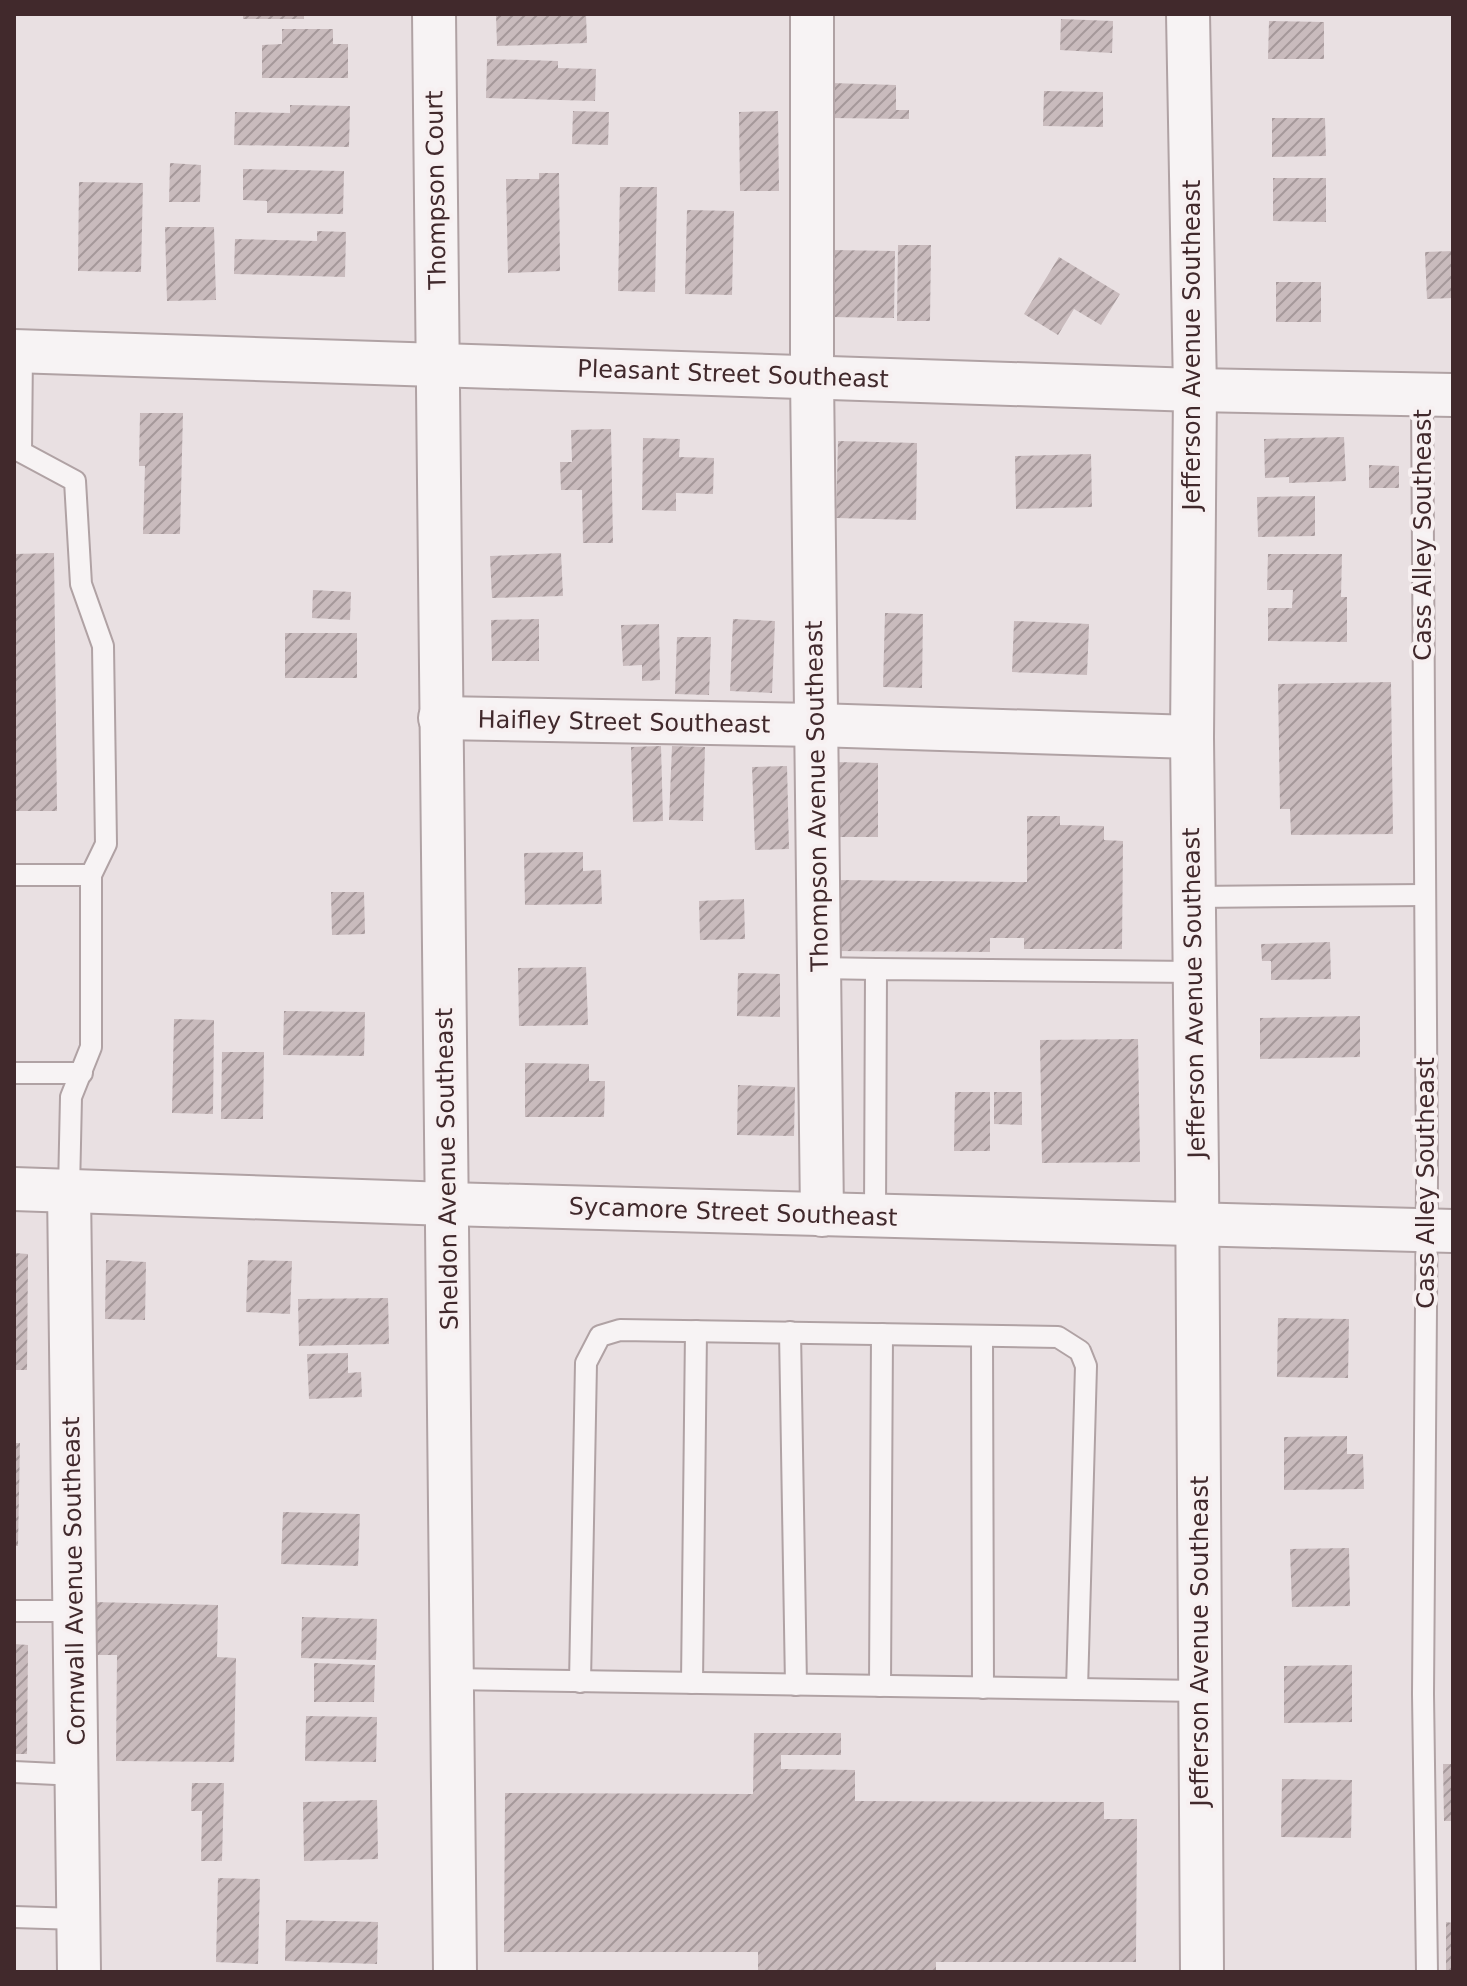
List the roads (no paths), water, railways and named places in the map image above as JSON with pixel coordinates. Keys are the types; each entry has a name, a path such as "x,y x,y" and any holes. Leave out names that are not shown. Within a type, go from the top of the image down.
{"street":[{"name":"Thompson Court","path":"434,14 438,365"},
{"name":"Thompson Avenue Southeast","path":"812,14 812,377 822,1215"},
{"name":"Jefferson Avenue Southeast","path":"1188,14 1195,390 1192,737 1202,1972"},
{"name":"Pleasant Street Southeast","path":"18,351 1195,390 1437,395"},
{"name":"Sheldon Avenue Southeast","path":"438,365 455,1972"},
{"name":"Haifley Street Southeast","path":"440,718 816,725 1192,737"},
{"name":"Sycamore Street Southeast","path":"14,1189 822,1215 1440,1230"},
{"name":"Cornwall Avenue Southeast","path":"69,1190 79,1972"}],"lane":[{"path":"18,351 18,453 75,481 81,584 103,646 106,844 91,875 91,1047 71,1097 69,1190"},
{"name":"Cass Alley Southeast","path":"1427,1972 1423,1678 1440,1230 1425,895 1437,395"},
{"path":"14,875 91,875"},
{"path":"1193,897 1425,895"},
{"path":"819,968 1194,972"},
{"path":"875,1216 876,969"},
{"path":"14,1073 82,1073"},
{"path":"580,1682 586,1363 600,1336 620,1330 790,1332 1058,1337 1080,1351 1086,1366 1077,1689"},
{"path":"692,1683 696,1331"},
{"path":"790,1332 796,1685"},
{"path":"880,1686 882,1334"},
{"path":"982,1336 983,1688"},
{"path":"14,1611 75,1611"},
{"path":"452,1679 1200,1691"},
{"path":"14,1772 77,1775"},
{"path":"14,1917 78,1919"}]}
